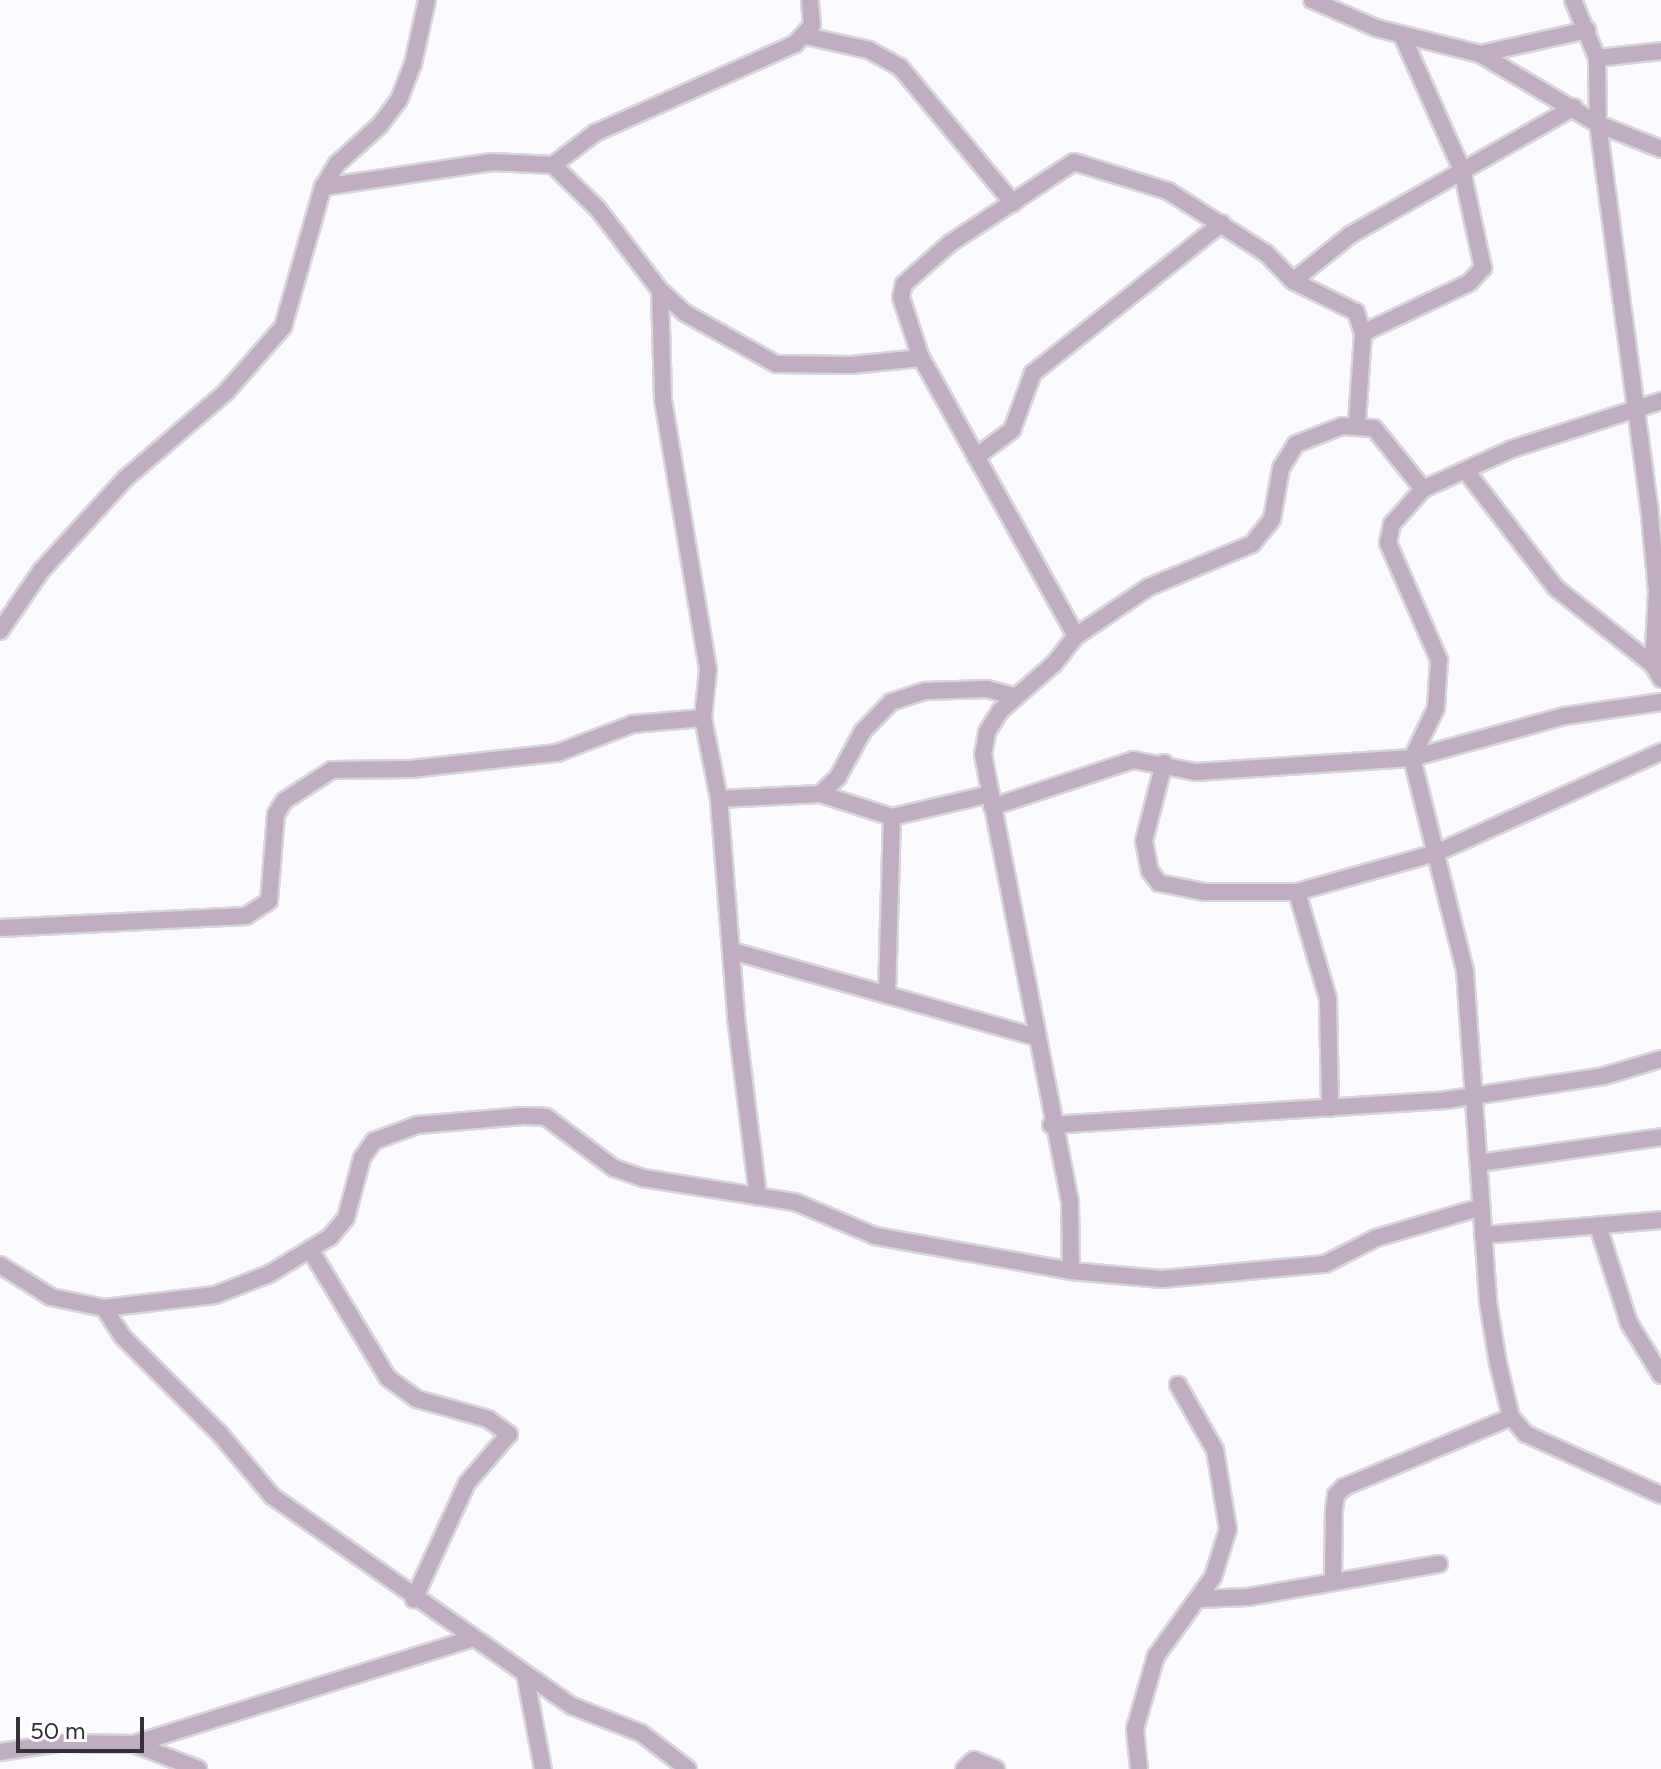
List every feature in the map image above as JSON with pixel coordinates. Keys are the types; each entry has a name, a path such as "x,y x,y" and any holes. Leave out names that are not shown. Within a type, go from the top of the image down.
{"street":[{"path":"0,631 41,571 126,478 226,392 283,327 323,187 337,164 380,125 399,100 413,64 427,0"},
{"path":"323,187 492,162 553,165 595,133 806,36 812,25 810,0"},
{"path":"1312,0 1355,21 1480,54 1598,124 1661,149"},
{"path":"1573,0 1597,58 1598,124 1632,407 1655,504 1657,672"},
{"path":"1480,54 1587,30"},
{"path":"1363,333 1479,277 1483,268 1462,170 1402,35"},
{"path":"806,36 869,50 900,67 1013,203"},
{"path":"1597,58 1661,51"},
{"path":"1293,281 1350,235 1574,107"},
{"path":"1076,636 921,358 901,297 904,284 949,244 1074,162 1168,191 1267,254 1293,281 1356,312 1363,333 1357,424"},
{"path":"553,165 598,209 660,290 685,313 776,364 851,365 921,358"},
{"path":"976,457 1012,430 1033,373 1222,223"},
{"path":"660,290 663,400 708,670 703,718 719,799 758,1197"},
{"path":"1661,401 1632,407 1423,489 1388,533 1439,660 1436,708 1412,758 1465,971 1490,1317 1511,1417 1526,1434 1661,1495"},
{"path":"1071,1271 1070,1202 1051,1125 991,801 983,755 987,732 1016,697 1054,664 1076,636 1149,587 1252,544 1272,519 1285,454 1296,444 1357,424 1374,428 1423,489"},
{"path":"1466,471 1556,588 1657,672"},
{"path":"820,794 838,777 863,731 891,702 925,691 987,689 1016,697"},
{"path":"719,799 820,794 892,817 991,801 1133,760 1164,763 1196,772 1412,758 1565,716 1661,702"},
{"path":"0,928 246,916 269,901 276,814 284,801 332,770 411,769 557,753 633,724 703,718"},
{"path":"1164,763 1144,841 1150,871 1159,883 1205,892 1297,892 1436,853 1661,752"},
{"path":"887,995 892,817"},
{"path":"1297,892 1328,999 1330,1108"},
{"path":"732,951 1035,1037"},
{"path":"1051,1125 1330,1108 1475,1094 1604,1076 1661,1059"},
{"path":"0,1265 51,1297 104,1308 215,1295 311,1251 346,1218 362,1158 374,1141 417,1125 546,1117 614,1168 699,1191 758,1197 810,1207 875,1236 1071,1271 1162,1279 1325,1264 1376,1238 1481,1207"},
{"path":"1479,1163 1661,1137"},
{"path":"1483,1235 1599,1229 1661,1220"},
{"path":"1599,1229 1629,1323 1661,1375"},
{"path":"311,1251 388,1378 417,1399 488,1419 509,1434 467,1483 414,1599"},
{"path":"104,1308 123,1337 220,1434 250,1475 472,1639 572,1706 641,1733 688,1769"},
{"path":"1139,1769 1135,1729 1156,1656 1213,1577 1228,1529 1215,1450 1178,1385"},
{"path":"1333,1579 1334,1510 1336,1495 1344,1487 1511,1417"},
{"path":"1199,1599 1248,1597 1333,1579 1439,1564"},
{"path":"0,1752 61,1743 134,1744 472,1639"},
{"path":"525,1674 543,1769"},
{"path":"134,1744 198,1769"},
{"path":"964,1769 974,1760 996,1769"},
{"path":"0,1763 3,1769"}]}
